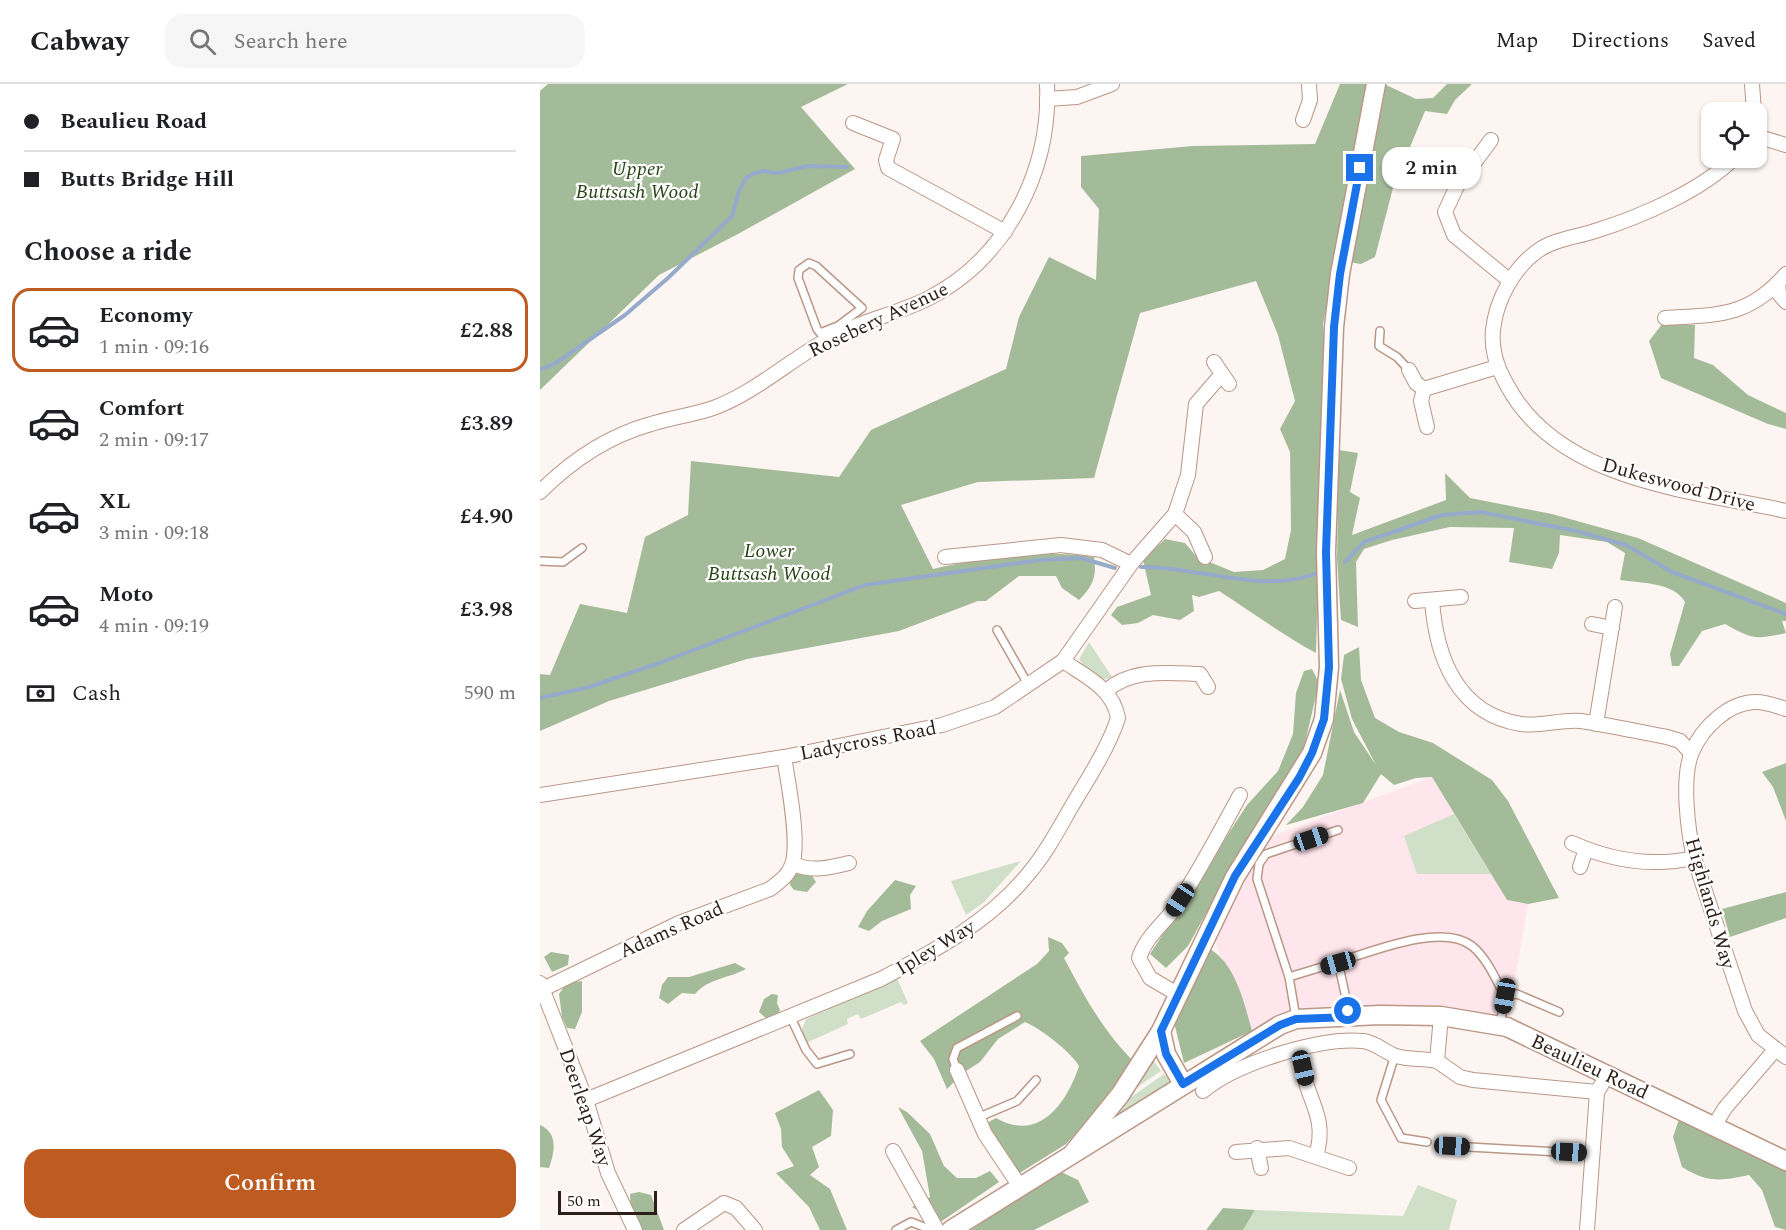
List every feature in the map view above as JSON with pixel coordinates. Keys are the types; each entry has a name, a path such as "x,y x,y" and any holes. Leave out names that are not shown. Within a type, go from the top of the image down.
{"street":[{"name":"Rosebery Avenue","path":"540,492 567,468 601,445 641,427 728,402 760,385 839,329 932,297 972,268 1005,232 1019,210 1030,185 1044,135 1047,84"},
{"path":"1047,99 1077,97 1112,84"},
{"path":"1303,120 1310,100 1309,84"},
{"path":"1073,1154 1120,1095 1161,1031 1235,876 1308,762 1324,719 1329,667 1326,552 1334,327 1340,274 1376,84"},
{"path":"1752,84 1753,102"},
{"path":"853,123 893,138 886,159 888,168 1005,232"},
{"path":"1767,139 1786,145"},
{"path":"1491,140 1456,186 1445,212 1454,235 1510,281"},
{"name":"Dukeswood Drive","path":"1721,168 1702,183 1632,218 1541,249 1525,261 1510,281 1495,313 1491,342 1497,367 1515,401 1537,427 1570,451 1613,471 1786,512"},
{"path":"1782,278 1779,294 1786,302"},
{"path":"1665,318 1721,315 1767,295 1782,278"},
{"path":"1409,370 1416,383 1424,388 1497,367"},
{"path":"1205,557 1194,532 1175,514 1188,475 1196,404 1222,373"},
{"path":"1424,388 1421,401 1427,427"},
{"name":"Ladycross Road","path":"540,795 784,757 942,725 995,707 1063,661 1131,564 1175,514"},
{"path":"945,557 1061,545 1101,549 1131,564"},
{"path":"1415,601 1461,597"},
{"path":"1432,600 1442,657 1455,682 1469,699 1500,717 1521,724 1573,721 1596,724 1674,739 1680,741 1691,753"},
{"path":"1596,724 1615,607"},
{"path":"1592,624 1612,628"},
{"path":"1063,661 1106,691 1118,680 1138,675 1204,669 1208,687"},
{"name":"Ipley Way","path":"586,1100 791,1018 881,979 978,922 1017,888 1041,857 1115,726 1118,718 1116,708 1106,691"},
{"name":"Highlands Way","path":"1714,1126 1725,1108 1780,1054 1758,1035 1745,1011 1694,858 1690,841 1687,779 1691,753 1715,720 1738,705 1757,701 1786,709"},
{"path":"784,757 794,820 792,864 805,869 825,869 849,862"},
{"path":"1179,995 1150,978 1139,958 1147,939 1168,919 1189,887 1240,795"},
{"path":"1572,843 1586,849 1653,864 1694,858"},
{"path":"1580,867 1586,849"},
{"name":"Adams Road","path":"542,986 679,922 770,889 782,880 792,864"},
{"name":"Deerleap Way","path":"542,986 586,1100 608,1173 635,1230"},
{"name":"Beaulieu Road","path":"951,1230 1183,1084 1280,1025 1296,1019 1380,1015 1441,1016 1500,1025 1608,1073 1786,1161"},
{"path":"1437,1061 1441,1016"},
{"path":"1161,1031 1166,1054 1183,1084"},
{"path":"1203,1091 1219,1079 1238,1070 1298,1050 1362,1041 1378,1045 1395,1055 1437,1061 1460,1077 1473,1080 1597,1092"},
{"path":"1298,1050 1307,1085 1320,1120 1316,1156"},
{"path":"957,1070 977,1119 993,1148 1020,1185"},
{"path":"1587,1230 1597,1092 1608,1073"},
{"path":"1257,1148 1261,1168"},
{"path":"1236,1152 1257,1148 1289,1148 1349,1168"},
{"path":"893,1151 938,1230"},
{"path":"684,1230 724,1203 736,1208 755,1230"}],"lane":[{"path":"809,263 816,266 862,308 839,329 820,333 817,329 798,278 799,270 809,263"},
{"path":"1380,331 1378,346 1397,357 1409,370"},
{"path":"540,561 563,562 582,548"},
{"path":"997,630 1029,686"},
{"path":"1296,1019 1289,977 1257,879 1259,864 1266,854 1338,830"},
{"path":"1289,977 1408,941 1455,938 1466,942 1479,953 1505,996 1500,1025"},
{"path":"1338,963 1350,1017"},
{"path":"1505,996 1517,994 1559,1012"},
{"path":"957,1070 953,1059 957,1048 1017,1016"},
{"path":"791,1018 806,1050 817,1064 850,1054"},
{"path":"1395,1055 1382,1100 1401,1138 1427,1142"},
{"path":"977,1119 1017,1101 1036,1080"},
{"path":"1452,1146 1593,1154"},
{"path":"896,1230 911,1222 932,1230"}],"shaded area":[{"path":"1432,777 1507,899 1528,904 1508,1019 1429,1011 1290,1012 1242,1036 1215,938 1265,843 1272,836"}],"green space":[{"name":"Upper Buttsash Wood","path":"548,84 848,84 801,107 855,169 659,275 540,390 540,91"},
{"name":"Lower Buttsash Wood","path":"1340,84 1370,84 1323,324 1325,352 1316,653 1219,591 1199,597 1192,595 1194,611 1180,620 1153,615 1138,623 1122,625 1111,615 1117,607 1151,595 1143,560 1165,539 1185,543 1197,557 1234,572 1263,570 1285,559 1291,530 1290,452 1280,429 1295,401 1278,335 1256,281 1140,313 1094,478 978,482 901,505 933,569 973,561 1034,554 1094,557 1093,581 1079,600 1062,588 1056,576 1019,576 986,601 978,601 899,631 747,659 609,701 540,731 540,674 550,675 580,604 627,613 645,537 688,515 691,461 839,477 871,430 1006,369 1019,317 1049,257 1096,280 1099,209 1081,187 1081,156 1193,146 1315,144"},
{"path":"1384,84 1416,99 1433,98 1447,84 1472,84 1455,100 1447,114 1425,111 1393,188 1375,257 1361,264 1348,262"},
{"path":"1663,323 1695,325 1694,358 1713,365 1748,395 1786,413 1786,429 1768,424 1661,378 1649,341"},
{"path":"1339,450 1358,453 1350,492 1360,498 1352,535 1446,500 1445,473 1470,498 1552,514 1638,538 1786,603 1786,621 1782,621 1786,633 1754,637 1725,624 1702,631 1679,666 1672,666 1670,654 1685,602 1680,595 1665,587 1620,580 1625,553 1607,542 1560,535 1559,553 1552,569 1509,562 1514,528 1450,527 1364,549 1356,562 1358,627 1341,620 1337,559"},
{"path":"1089,642 1112,677 1102,679 1093,676 1079,659"},
{"path":"1359,647 1361,680 1375,718 1399,732 1433,743 1492,780 1508,801 1559,898 1528,904 1507,900 1432,777 1416,778 1394,785 1381,774 1363,803 1286,825 1303,807 1323,775 1340,690 1354,732 1376,765 1352,719 1341,679 1344,655"},
{"path":"1312,669 1319,683 1304,747 1293,770 1245,843 1188,946 1166,968 1150,954 1247,805 1278,771 1293,734 1296,693 1304,671"},
{"path":"1786,763 1786,821 1773,787 1762,772"},
{"path":"1454,814 1491,874 1417,874 1404,836"},
{"path":"1021,861 984,902 966,915 951,881"},
{"path":"799,871 811,874 816,882 807,892 794,890 790,885 791,874"},
{"path":"895,880 916,886 910,895 911,909 882,921 869,931 858,927 867,911"},
{"path":"1786,892 1786,918 1730,937 1722,909"},
{"path":"1048,937 1062,943 1069,953 1064,958 1086,999 1132,1060 1091,1118 1066,1144 1018,1174 985,1124 996,1118 1025,1126 1049,1115 1059,1105 1074,1080 1079,1066 1075,1060 1055,1041 1025,1022 998,1039 980,1062 963,1073 947,1089 934,1059 920,1041 1037,964 1049,951"},
{"path":"1210,949 1219,956 1233,974 1252,1031 1184,1063 1173,1018"},
{"path":"551,952 569,955 568,965 552,972 544,957"},
{"path":"735,963 746,969 712,982 695,994 682,993 668,1004 659,998 662,985 668,977 689,977"},
{"path":"897,978 908,1003 904,1005 901,1002 861,1019 858,1014 847,1019 848,1024 806,1043 802,1029 806,1019"},
{"path":"582,981 582,1012 575,1029 567,1028 562,1017 559,994 567,983"},
{"path":"772,994 778,995 777,1003 780,1010 776,1018 767,1019 759,1012 764,999"},
{"path":"1151,1057 1161,1071 1127,1094"},
{"path":"1164,1074 1172,1083 1105,1124 1127,1100"},
{"path":"819,1090 833,1110 831,1136 812,1147 819,1167 810,1175 830,1189 847,1230 820,1230 809,1207 776,1173 794,1166 782,1147 781,1129 775,1113"},
{"path":"898,1107 907,1112 930,1134 944,1166 957,1178 976,1178 990,1171 999,1182 939,1223 912,1207 930,1197 922,1151"},
{"path":"1679,1119 1786,1169 1786,1230 1775,1227 1762,1190 1749,1175 1730,1179 1714,1179 1699,1176 1682,1167 1673,1137"},
{"path":"540,1125 550,1133 554,1143 549,1168 540,1167"},
{"path":"1055,1169 1078,1180 1089,1202 1034,1230 971,1230 1034,1187"},
{"path":"1418,1185 1457,1200 1449,1230 1243,1230 1255,1210 1403,1216"},
{"path":"639,1192 651,1195 664,1230 642,1230 631,1215 630,1194"},
{"path":"1223,1208 1255,1210 1243,1230 1206,1230"}],"waterway":[{"path":"540,370 556,363 625,315 668,278 732,216 739,191 746,178 763,171 777,173 809,166 847,167"},
{"path":"1345,562 1364,542 1442,515 1481,512 1576,531 1626,545 1672,572 1786,614"},
{"path":"540,698 589,687 662,662 865,585 1040,560 1081,558 1115,568"},
{"path":"1141,567 1254,581 1299,579 1320,572"}],"route":[{"path":"1348,1011 1350,1017 1296,1019 1280,1025 1183,1084 1166,1054 1161,1031 1235,876 1257,839 1299,778 1312,753 1324,719 1329,667 1326,552 1334,327 1340,274 1360,168"}]}
